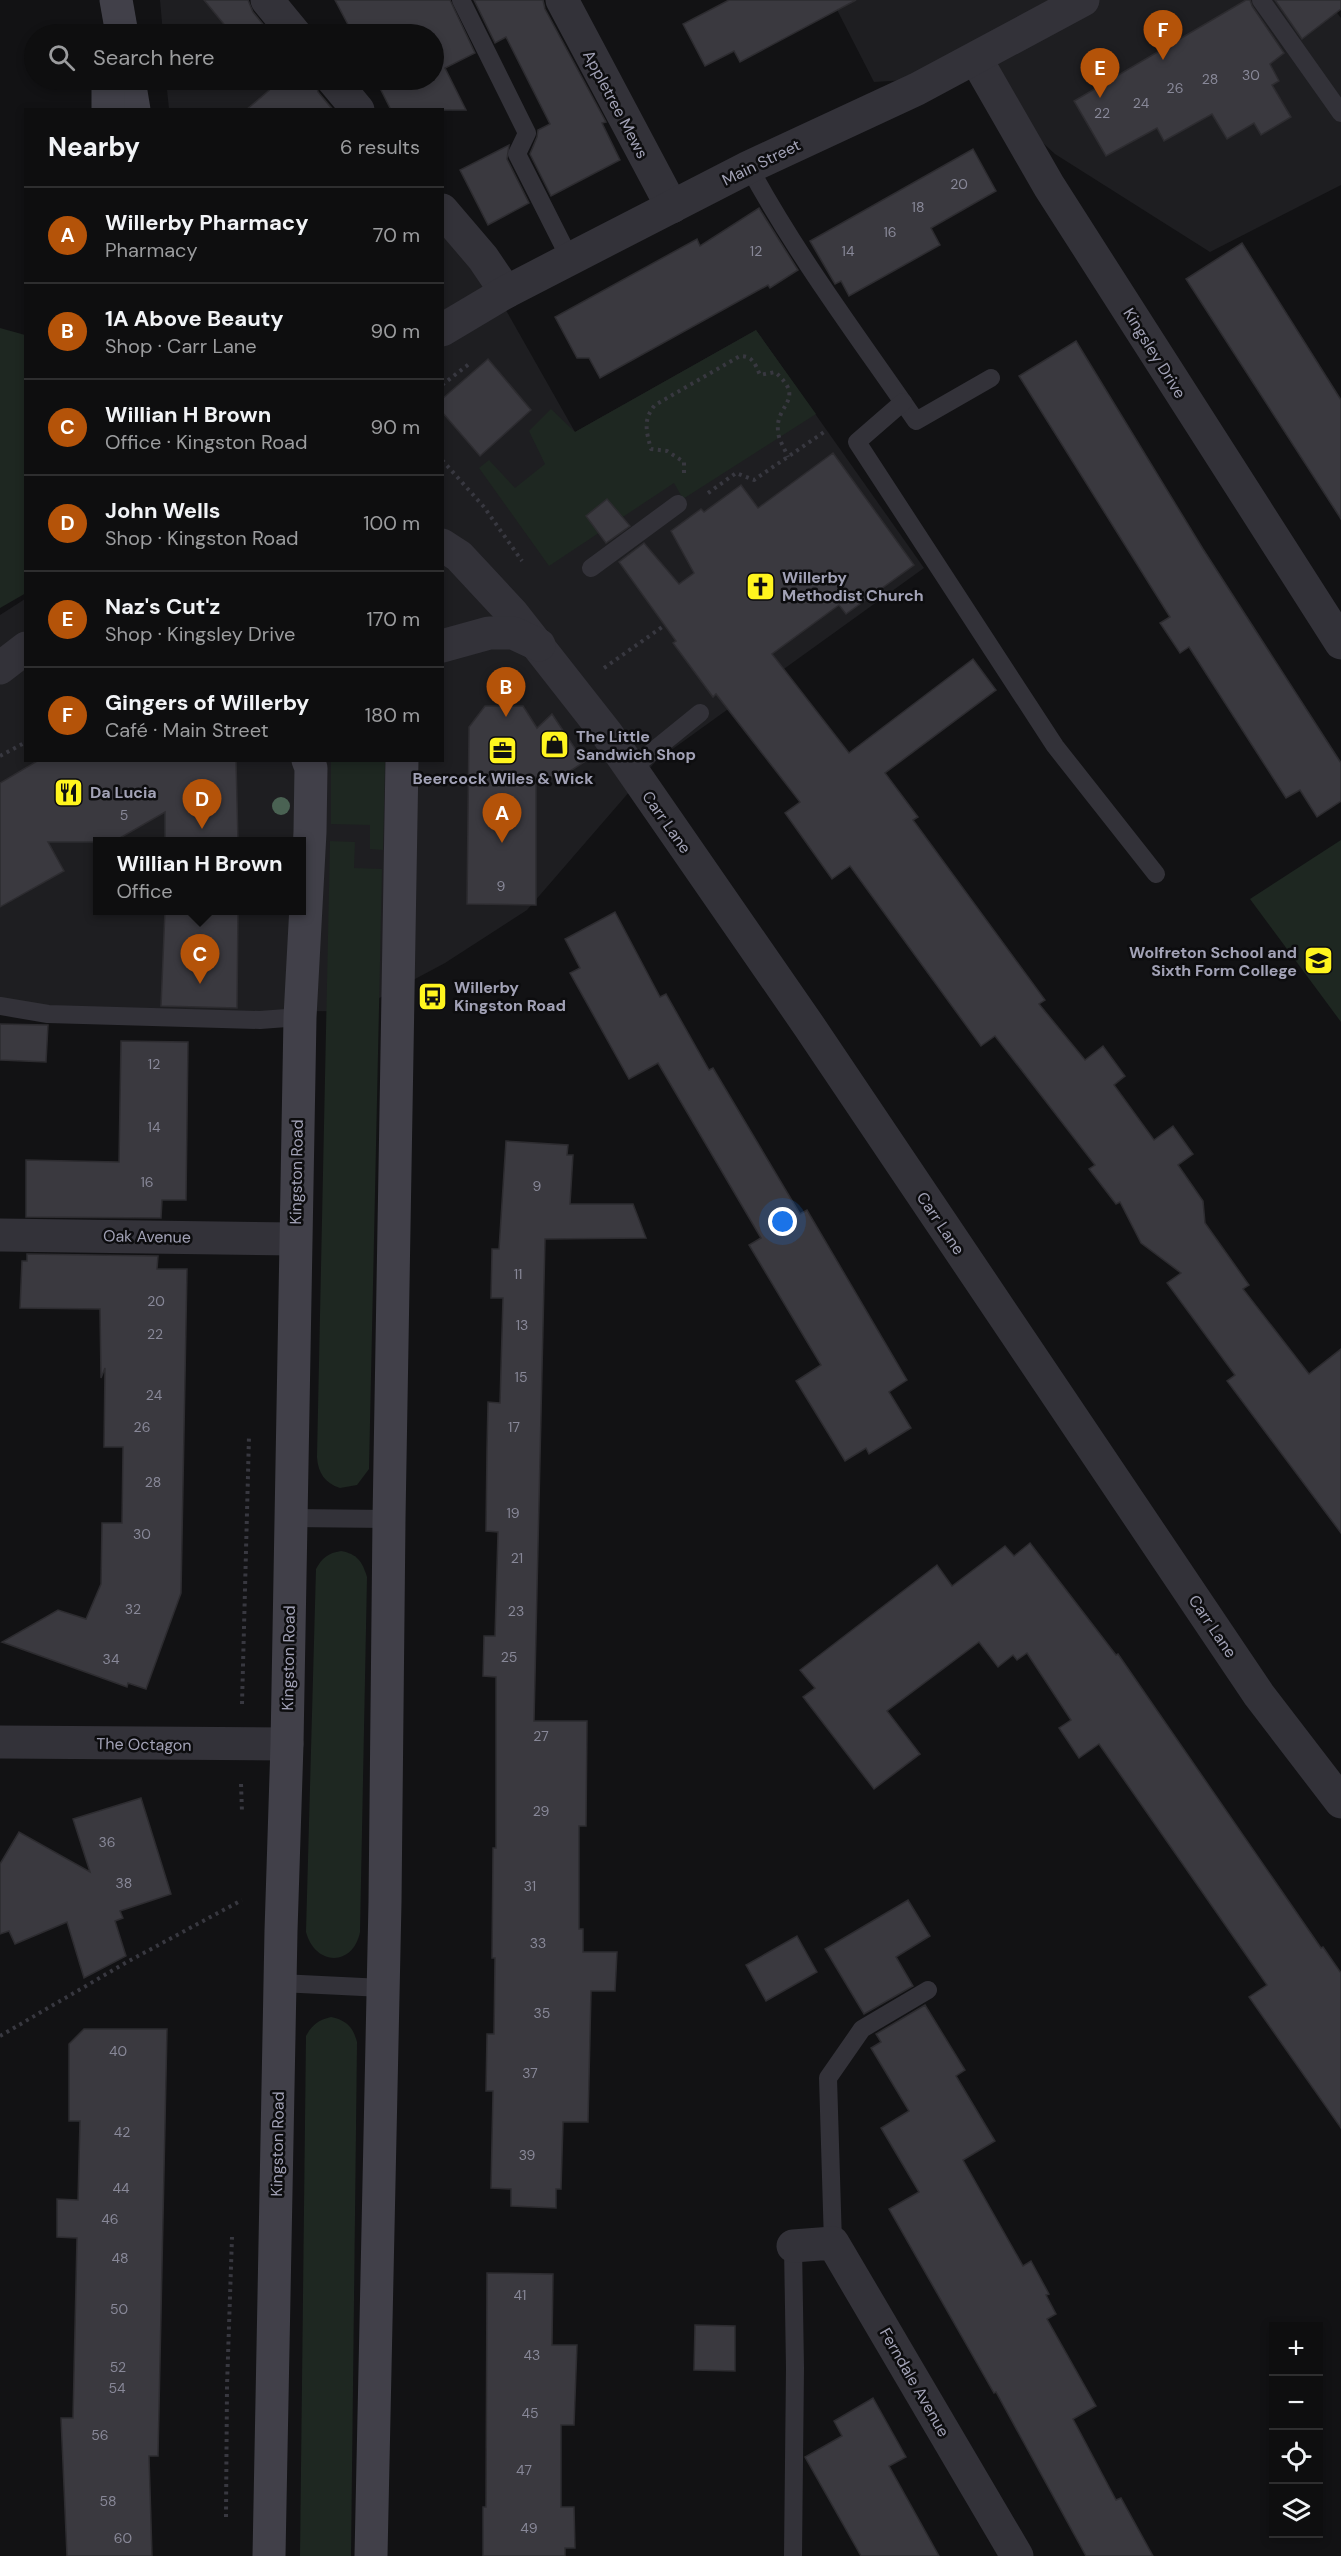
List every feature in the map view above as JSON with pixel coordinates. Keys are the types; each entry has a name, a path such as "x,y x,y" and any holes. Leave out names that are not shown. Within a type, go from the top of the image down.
{"main road":[{"path":"112,24 115,0"},
{"path":"115,0 120,24"},
{"path":"108,90 108,108"},
{"path":"131,90 134,108"},
{"name":"Kingston Road","path":"306,906 310,832 311,768 309,762"},
{"path":"371,2556 383,1989 402,762"},
{"name":"Kingston Road","path":"268,2556 287,1744 300,1017 306,915"}],"street":[{"path":"267,0 287,24"},
{"name":"Appletree Mews","path":"562,0 672,207"},
{"name":"Main Street","path":"444,329 506,292 570,259 749,167 976,59 1083,0"},
{"name":"Kingsley Drive","path":"976,59 1006,114 1056,196 1341,643"},
{"path":"341,90 356,108"},
{"path":"444,212 483,258 506,292"},
{"name":"Carr Lane","path":"444,545 459,556 539,645 574,689 809,1026 1259,1695 1341,1802"},
{"name":"Carr Lane","path":"444,645 489,633 513,633 539,645"},
{"path":"0,668 24,650"},
{"path":"0,685 24,676"},
{"name":"Oak Avenue","path":"0,1235 295,1239"},
{"name":"The Octagon","path":"0,1742 287,1744"},
{"path":"793,2246 833,2243"},
{"name":"Ferndale Avenue","path":"833,2243 1017,2556"}],"lane":[{"path":"461,0 527,133 517,154 570,259"},
{"path":"1261,0 1341,113"},
{"path":"749,167 809,264 916,422 991,378"},
{"path":"903,402 857,442 1055,746 1156,874"},
{"path":"591,568 686,504"},
{"path":"631,770 700,713"},
{"path":"0,1006 48,1014 260,1020 300,1017"},
{"path":"290,1518 389,1519"},
{"path":"280,1983 383,1989"},
{"path":"833,2243 828,2078 862,2029 928,1990"},
{"path":"793,2246 795,2368 793,2556"}],"path":[{"path":"788,457 777,431 790,392 784,380 775,372 760,375 753,360 748,356 740,356 655,405 647,415 646,431 651,449 667,451 684,462 683,484 686,504 736,473 754,480 788,457 824,432"},
{"path":"600,671 665,625"},
{"path":"0,756 24,743"},
{"path":"242,1710 249,1428"},
{"path":"0,2036 127,1962 242,1900"}],"shaded area":[{"path":"160,0 240,0 260,24 162,24"},
{"path":"832,0 1327,0 1341,18 1341,185 1210,252 1055,154 970,76 874,82"},
{"path":"167,90 317,90 333,108 169,108"},
{"path":"444,237 477,259 575,432 756,330 924,568 656,761 527,910 445,963 355,1011 0,1013 0,615 24,600 24,762 444,762"},
{"path":"0,328 24,335 24,594 0,608"},
{"path":"756,330 816,414 683,499 674,483 549,566 479,468 489,460 515,488 545,464 529,431 551,409 575,432"},
{"path":"331,762 385,762 383,850 370,849 370,825 331,824"},
{"name":"Wolfreton School and Sixth Form College","path":"1341,840 1341,1022 1250,899"},
{"path":"330,841 355,842 354,868 382,869 369,1469 357,1485 340,1488 323,1477 317,1457"},
{"path":"341,1551 358,1559 367,1577 360,1932 350,1952 334,1958 317,1951 306,1932 316,1569 326,1557"},
{"path":"331,2017 348,2025 357,2042 351,2556 300,2556 306,2036 316,2023"}],"building":[{"path":"204,0 248,0 253,12 263,24 224,24"},
{"path":"335,0 450,0 475,53 445,68 466,110 390,108 381,90 444,90 444,24 348,24"},
{"path":"474,0 543,0 545,9 606,122 602,123 620,160 551,196 530,154 538,130 550,124 506,37 495,43"},
{"path":"729,0 856,0 740,62 734,51 705,66 683,24"},
{"path":"1246,0 1250,0 1284,53 1270,64 1279,81 1272,85 1291,117 1261,135 1254,123 1227,139 1212,114 1164,141 1157,128 1106,156 1074,101"},
{"path":"1275,0 1341,0 1341,9 1302,39"},
{"path":"269,90 318,90 331,108 248,108"},
{"path":"509,145 507,159 529,203 488,225 460,170"},
{"path":"973,149 996,191 931,228 940,245 849,296 841,281 835,284 810,241"},
{"path":"759,208 798,270 770,288 768,285 600,378 589,358 577,358 555,317 697,239 700,246"},
{"path":"1242,243 1341,400 1341,519 1186,279"},
{"path":"1076,341 1203,549 1341,763 1341,801 1317,817 1300,790 1286,798 1189,647 1180,653 1160,623 1170,617 1019,376"},
{"path":"488,359 531,410 480,456 444,414 444,397"},
{"path":"833,453 914,565 846,614 839,605 772,654 849,753 973,659 996,690 885,773 918,817 913,820 1045,1000 1039,1004 1085,1060 1103,1046 1125,1076 1114,1085 1154,1140 1173,1126 1193,1154 1178,1165 1203,1201 1205,1223 1249,1285 1243,1289 1309,1374 1341,1349 1341,1533 1227,1381 1235,1375 1167,1283 1181,1273 1141,1243 1120,1202 1116,1204 1089,1169 1095,1165 995,1036 981,1046 850,866 832,879 785,813 800,802 716,694 713,697 673,643 676,641 619,562 644,543 679,584 694,573 671,531 701,509 704,512 741,485 758,508"},
{"path":"607,499 630,526 606,543 586,516"},
{"path":"485,706 523,706 537,728 552,714 584,762 561,777 536,777 536,905 467,904 469,727"},
{"path":"36,762 236,762 238,837 165,837 165,812 122,837 93,837 93,842 48,842 64,871 0,907 0,783"},
{"path":"615,912 660,997 666,994 709,1070 713,1068 800,1214 807,1210 907,1380 889,1392 911,1428 869,1454 866,1448 845,1461 796,1381 821,1365 749,1245 761,1238 658,1063 629,1079 570,973 580,968 565,939"},
{"path":"165,915 238,915 237,1008 161,1006"},
{"path":"0,1024 48,1025 46,1062 0,1060"},
{"path":"121,1041 188,1042 186,1200 162,1200 161,1218 26,1217 26,1160 119,1162"},
{"path":"506,1141 568,1145 567,1155 573,1155 570,1204 633,1204 646,1238 545,1239 534,1721 587,1721 586,1826 579,1826 579,1929 583,1929 583,1952 617,1952 615,1991 591,1991 588,2122 563,2122 561,2189 556,2189 556,2208 511,2206 511,2189 491,2188 493,2091 486,2091 487,2034 494,2034 495,1958 492,1958 493,1848 496,1848 496,1677 483,1676 484,1636 495,1636 498,1532 486,1531 487,1449 488,1402 500,1403 503,1298 491,1298 492,1249 499,1249"},
{"path":"27,1254 158,1256 157,1269 187,1269 181,1593 146,1689 128,1683 127,1687 2,1642 58,1610 86,1619 101,1584 102,1523 122,1523 123,1447 104,1447 105,1368 101,1378 100,1309 20,1308 22,1261 27,1261"},
{"path":"1030,1543 1116,1655 1118,1654 1321,1948 1323,1947 1341,1973 1341,2128 1249,1997 1267,1985 1099,1744 1079,1758 1059,1728 1071,1720 1027,1653 1017,1660 1013,1655 998,1667 979,1642 887,1711 920,1754 874,1789 803,1697 815,1688 800,1670 937,1565 952,1586 1005,1546 1014,1556"},
{"path":"141,1798 171,1894 120,1911 123,1918 115,1921 126,1956 84,1978 67,1922 15,1944 9,1931 0,1934 0,1864 19,1832 90,1872 73,1819"},
{"path":"908,1900 930,1936 896,1957 913,1986 864,2014 825,1949"},
{"path":"797,1936 817,1972 766,2001 746,1965"},
{"path":"925,2005 965,2070 956,2076 995,2141 963,2160 1023,2266 1031,2261 1049,2294 1046,2295 1056,2314 1047,2319 1096,2406 1073,2419 1116,2500 1121,2498 1153,2556 1086,2556 996,2392 994,2393 889,2209 919,2192 881,2128 909,2111 871,2048 881,2042 876,2034"},
{"path":"84,2029 167,2029 158,2456 149,2456 152,2556 67,2556 61,2418 73,2418 77,2238 57,2237 57,2199 78,2200 80,2121 69,2121 69,2044"},
{"path":"487,2273 553,2274 552,2345 577,2345 574,2425 561,2425 561,2507 574,2507 575,2548 565,2548 565,2556 483,2556 483,2507 486,2507"},
{"path":"695,2325 735,2326 735,2371 694,2370"},
{"path":"873,2398 906,2457 889,2466 939,2556 861,2556 805,2457 842,2436 834,2421"}],"place":[{"name":"Gingers of Willerby","path":"1163,60"},
{"name":"Naz's Cut'z","path":"1100,98"},
{"name":"Willerby Methodist Church","path":"761,586"},
{"name":"1A Above Beauty","path":"506,717"},
{"name":"The Little Sandwich Shop","path":"555,745"},
{"name":"Beercock Wiles & Wick","path":"503,750"},
{"name":"Da Lucia","path":"69,792"},
{"name":"John Wells","path":"202,829"},
{"name":"Willerby Pharmacy","path":"502,843"},
{"name":"Wolfreton School and Sixth Form College","path":"1318,961"},
{"name":"Willian H Brown","path":"200,984"},
{"name":"Willerby Kingston Road","path":"433,996"}]}
